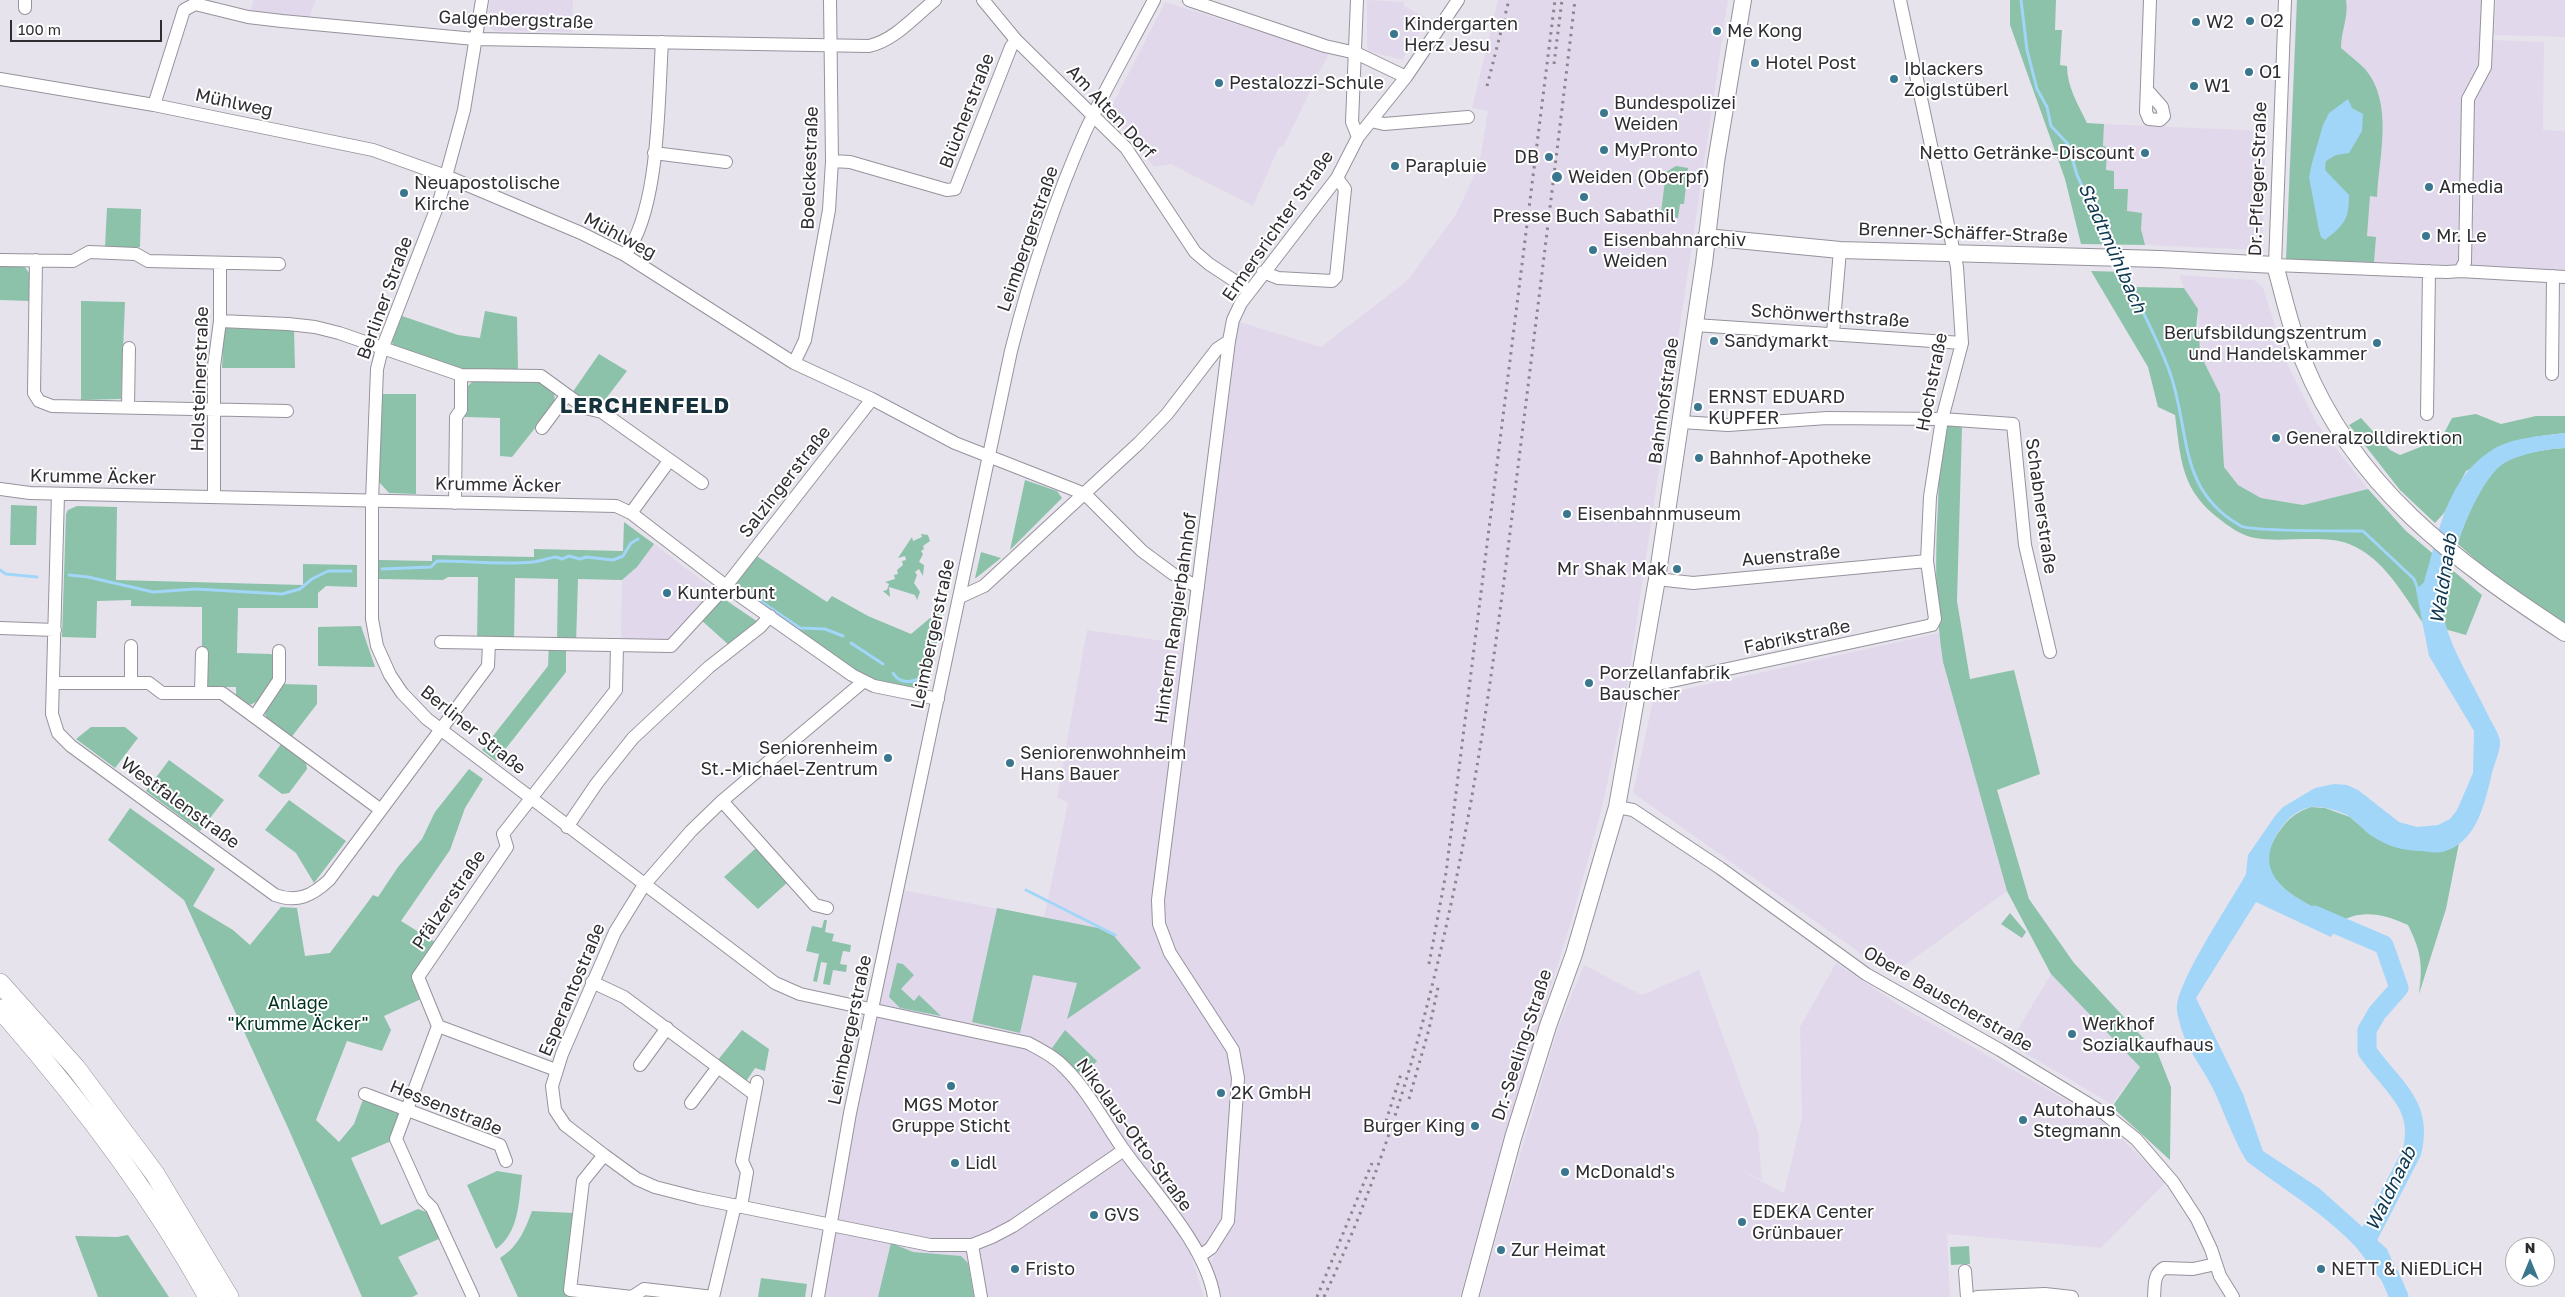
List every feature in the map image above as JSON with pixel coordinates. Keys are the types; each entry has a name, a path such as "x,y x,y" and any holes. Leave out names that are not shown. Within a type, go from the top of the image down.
{"highway":[{"path":"0,983 76,1068 155,1174 229,1297"},
{"path":"0,1009 66,1087 115,1152 148,1199 208,1297"}],"main road":[{"name":"Bahnhofstraße","path":"1617,807 1657,579 1706,238 1743,0"},
{"name":"Brenner-Schäffer-Straße","path":"1706,238 1840,250 2131,258 2275,265"},
{"name":"Dr.-Pfleger-Straße","path":"2275,265 2302,359 2323,401 2366,471 2435,539 2462,562 2565,633"},
{"name":"Dr.-Seeling-Straße","path":"1470,1297 1513,1138 1548,1026 1574,954 1617,807"}],"street":[{"name":"Berliner Straße","path":"482,0 474,39 464,110 439,202 382,348 375,387 370,595 377,646 390,675 402,693 427,719 775,983 800,994 872,1009"},
{"name":"Boelckestraße","path":"794,363 805,340 820,271 829,210 832,161 830,0"},
{"name":"Galgenbergstraße","path":"154,105 184,10 195,4 248,17 474,39 868,46 882,43 935,0"},
{"name":"Am Alten Dorf","path":"983,0 1016,40 1094,114 1138,164 1195,252 1209,264 1250,291"},
{"name":"Leimbergerstraße","path":"818,1297 872,1009 960,598 988,456 1019,320 1046,230 1084,134 1154,0"},
{"path":"1188,0 1325,46 1356,53 1406,76"},
{"path":"1357,0 1352,122 1358,137"},
{"name":"Ermersrichter Straße","path":"1229,341 1233,320 1250,291 1337,178 1358,137 1406,76 1458,0"},
{"name":"Hochstraße","path":"1900,0 1958,267 1962,344 1942,419 1930,497 1927,561 1934,619 1932,626"},
{"path":"2147,90 2150,0"},
{"name":"Dr.-Pfleger-Straße","path":"2275,265 2285,0"},
{"path":"2463,266 2468,100 2485,67 2488,0"},
{"name":"Blücherstraße","path":"832,161 850,162 947,190 955,189 1016,40"},
{"path":"625,255 633,244 647,200 654,153 662,42"},
{"name":"Mühlweg","path":"0,79 154,105 373,150 446,176 580,233 625,255 794,363 872,399 955,443 1085,494"},
{"path":"1371,121 1384,124 1468,117"},
{"path":"654,153 726,162"},
{"path":"1263,272 1278,278 1332,281 1336,276 1345,189 1337,178"},
{"path":"1833,333 1840,250"},
{"path":"0,260 73,261 89,252 136,254 148,261 280,264"},
{"path":"36,260 34,392 39,401 52,406 128,406 286,411"},
{"name":"Holsteinerstraße","path":"214,497 214,366 220,321 220,263"},
{"name":"Brenner-Schäffer-Straße","path":"2275,265 2429,271 2463,266 2559,276 2552,374"},
{"path":"2427,414 2429,271"},
{"path":"220,321 314,327 339,333 461,375 541,376 585,408 602,412 702,483"},
{"name":"Schönwerthstraße","path":"1695,325 1833,333 1962,344"},
{"path":"960,598 984,586 1139,444 1167,414 1218,349 1229,341"},
{"name":"Hinterm Rangierbahnhof","path":"1200,1256 1211,1248 1228,1221 1238,1078 1233,1050 1170,953 1161,934 1158,900 1166,823 1229,341"},
{"path":"128,406 129,348"},
{"path":"455,503 456,417 461,410 461,375"},
{"path":"542,428 566,396"},
{"name":"Salzingerstraße","path":"441,642 671,646 726,586 872,399"},
{"name":"Schabnerstraße","path":"1681,422 1728,425 1827,418 1942,419 2013,424 2025,545 2050,652"},
{"path":"631,513 669,461"},
{"name":"Krumme Äcker","path":"0,489 10,492 58,494 455,503 603,504 616,506 631,513 726,586 864,681 874,686 938,699"},
{"name":"Westfalenstraße","path":"58,494 53,720 63,738 275,895 287,900 296,900 317,891 328,880 488,666 489,643"},
{"path":"1085,494 1142,551 1173,574 1198,587"},
{"name":"Auenstraße","path":"1657,579 1692,583 1927,561"},
{"path":"567,827 597,782 633,738 694,680 760,627 770,616"},
{"name":"Fabrikstraße","path":"1640,682 1658,684 1932,626"},
{"path":"0,628 55,630"},
{"path":"530,798 616,690 617,645"},
{"path":"131,646 131,683"},
{"path":"255,716 279,680 279,651"},
{"path":"201,693 202,653"},
{"name":"Esperantostraße","path":"864,681 722,801 691,831 644,885 614,932 556,1070 552,1086 555,1110 565,1124 604,1155 636,1179 655,1187 930,1245 972,1245"},
{"path":"54,683 148,683 162,693 222,693 255,716 314,763 381,810"},
{"name":"Pfälzerstraße","path":"438,1026 418,977 507,846 503,834 530,798"},
{"path":"722,801 815,905 827,908"},
{"name":"Obere Bauscherstraße","path":"1617,807 1633,810 1720,868 1866,974 2000,1050 2105,1114 2136,1139 2164,1170 2197,1219 2220,1276 2233,1297"},
{"path":"592,982 624,997 718,1068 755,1088 742,1161 747,1172 713,1297 644,1289 632,1297 570,1290 582,1181 604,1155"},
{"name":"Nikolaus-Otto-Straße","path":"872,1009 1028,1043 1053,1058 1080,1084 1124,1150 1200,1256 1212,1280 1214,1297"},
{"path":"472,1297 432,1208 423,1199 396,1139 438,1026 556,1070"},
{"path":"640,1065 666,1028"},
{"path":"691,1103 718,1068"},
{"name":"Hessenstraße","path":"366,1094 500,1145 506,1161"},
{"path":"981,1297 972,1245 1013,1226 1124,1150"},
{"path":"2154,1297 2156,1277 2159,1271 2164,1268 2206,1268 2216,1264"},
{"path":"1965,1271 1967,1297"},
{"path":"1977,1297 2044,1294 2072,1297"}],"shaded area":[{"path":"254,0 316,0 307,23 248,17"},
{"path":"490,0 573,0 572,32 494,31 487,22"},
{"name":"Kindergarten Herz Jesu","path":"1367,0 1404,2 1404,6 1429,19 1402,60 1369,51 1367,48"},
{"path":"1498,0 1728,0 1626,694 1603,804 1574,912 1508,1127 1460,1297 1218,1297 1211,1261 1233,1225 1242,1077 1174,953 1166,935 1163,901 1232,344 1240,322 1321,347 1408,280 1456,214 1479,166 1488,111 1472,108"},
{"path":"2296,0 2482,0 2479,65 2462,95 2458,265 2286,260"},
{"path":"2496,0 2565,0 2565,37 2494,35"},
{"name":"Pestalozzi-Schule","path":"1165,2 1329,53 1283,147 1279,147 1253,206 1171,164 1154,167 1109,112"},
{"path":"2493,40 2544,42 2543,130 2565,131 2565,273 2494,270 2470,265 2474,103 2492,67"},
{"path":"2104,124 2266,131 2263,235 2258,250 2145,245 2141,229 2141,213 2127,212 2114,189 2114,171 2106,170 2107,147 2103,146"},
{"path":"2179,275 2254,280 2263,288 2288,365 2317,424 2368,489 2303,505 2261,498 2238,485 2231,478 2224,467 2220,394 2200,354 2198,309 2184,288"},
{"name":"Kunterbunt","path":"654,544 712,588 712,597 669,642 621,641 622,580 637,567"},
{"path":"1087,630 1186,644 1163,808 1153,915 1229,1052 1234,1080 1225,1210 1220,1228 1210,1242 1191,1254 1204,1297 818,1297 898,889 1044,918 1068,803 1057,797"},
{"name":"Porzellanfabrik Bauscher","path":"1939,633 1943,662 2007,891 1894,973 1873,962 1633,793 1654,696"},
{"path":"1836,963 1902,1007 2105,1122 2166,1182 2101,1248 1947,1234 1950,1297 1480,1297 1504,1208 1558,1028 1584,965 1642,995 1699,970 1758,1132 1762,1180 1738,1169 1784,1193 1802,1117 1800,1027"},
{"path":"2051,974 2140,1067 2112,1104 2009,1044"}],"green space":[{"path":"2010,0 2056,0 2055,30 2062,30 2060,65 2067,66 2071,88 2087,123 2104,124 2103,146 2107,147 2106,170 2114,171 2114,189 2128,189 2127,211 2142,213 2141,229 2145,245 2081,244 2065,179 2010,25"},
{"path":"2297,0 2346,0 2347,6 2341,48 2365,69 2374,83 2379,98 2383,130 2382,147 2377,197 2370,196 2367,236 2376,237 2374,262 2286,260"},
{"path":"1676,166 1688,168 1684,204 1680,204 1678,218 1664,216 1661,213 1666,172"},
{"path":"107,208 141,209 140,247 105,247"},
{"path":"0,265 23,265 30,274 30,301 0,300"},
{"path":"2091,271 2126,272 2135,287 2184,288 2198,309 2196,329 2199,330 2200,354 2220,394 2224,467 2238,485 2261,498 2303,505 2368,489 2406,531 2482,595 2466,635 2423,623 2400,589 2382,567 2361,550 2349,544 2339,541 2315,539 2277,540 2251,537 2233,529 2208,510 2198,498 2185,474 2175,415 2158,407 2148,367"},
{"path":"81,301 125,302 121,399 81,400"},
{"path":"485,311 517,317 518,370 451,369 393,348 392,341 402,316 458,335 480,338"},
{"path":"224,328 294,330 295,368 222,368"},
{"path":"599,354 627,371 601,405 595,402 584,402 572,393"},
{"path":"475,379 538,380 554,391 555,403 512,457 500,456 500,418 465,417 467,387"},
{"path":"381,394 416,394 416,494 389,493 379,482"},
{"path":"2476,414 2501,424 2536,416 2565,416 2565,433 2533,437 2466,471 2444,513 2435,523 2400,490 2349,425 2361,418 2390,450 2400,455 2441,439 2452,418"},
{"path":"1948,425 1962,427 1957,601 1970,679 2014,670 2040,774 1997,790 2029,899 2074,963 2158,1054 2171,1087 2170,1160 2112,1107 2140,1067 2051,974 2007,891 1943,662 1940,642 1936,584 1937,525 1940,464"},
{"path":"2565,448 2565,623 2494,576 2458,544 2476,499 2497,468 2505,462 2526,454 2542,450"},
{"path":"1025,480 1057,491 1062,498 1010,550"},
{"path":"11,505 37,506 36,545 10,545"},
{"path":"77,506 117,507 116,580 303,585 303,564 357,565 357,587 326,586 318,593 318,608 238,608 237,653 271,654 275,657 272,681 269,688 261,699 246,706 236,698 236,687 208,687 203,683 207,648 202,648 202,607 131,606 131,600 97,601 96,638 62,637 66,514 68,510"},
{"path":"624,522 654,544 637,567 622,580 578,579 576,644 566,644 566,672 496,761 482,750 548,666 549,643 557,643 558,579 515,578 514,643 477,643 478,577 448,577 443,580 378,579 379,560 432,561 432,555 534,557 534,549 623,551"},
{"path":"921,534 928,535 930,541 923,546 924,549 921,551 923,554 919,562 924,565 923,576 919,569 915,572 917,575 914,583 920,592 917,600 915,595 889,587 890,597 883,591 887,590 889,584 885,582 895,579 894,575 898,574 897,570 903,565 902,561 906,560 905,556 898,558 912,537 913,541 922,537"},
{"path":"981,552 1001,558 975,578"},
{"path":"752,553 827,602 832,596 868,616 911,634 936,613 942,614 928,695 873,681 853,673 731,584"},
{"path":"724,599 761,624 730,646 700,619 716,600"},
{"path":"361,626 375,667 318,666 318,627"},
{"path":"282,684 317,685 317,704 290,739 266,721 265,711"},
{"path":"91,727 125,727 138,738 115,768 76,739"},
{"path":"281,744 306,762 307,769 289,793 282,794 258,776"},
{"path":"169,760 224,800 200,831 146,791"},
{"name":"Anlage \"Krumme Äcker\"","path":"469,769 483,779 465,808 450,850 401,921 435,942 412,977 421,999 384,1016 391,1030 382,1051 347,1041 316,1120 339,1142 354,1124 365,1094 407,1110 396,1139 351,1158 381,1225 418,1209 429,1213 441,1238 398,1257 418,1294 412,1297 362,1297 289,1130 184,900 108,840 130,808 215,869 193,906 233,930 250,945 281,907 297,908 305,956 330,953 373,895 378,897 398,867 422,839 435,812"},
{"path":"289,800 346,841 314,883 296,853 265,830"},
{"path":"2311,807 2325,808 2350,817 2372,836 2442,852 2459,843 2446,909 2419,994 2420,958 2408,925 2391,918 2367,914 2350,917 2341,921 2300,900 2276,880 2270,868 2269,854 2275,838 2290,819 2299,812"},
{"path":"756,848 788,882 758,909 724,877"},
{"path":"997,908 1098,928 1114,936 1141,968 1067,1019 1077,983 1033,975 1020,1033 972,1022"},
{"path":"2010,913 2026,932 2022,938 2001,924"},
{"path":"824,920 827,920 825,932 834,934 832,941 851,945 850,952 843,951 840,964 847,965 846,972 833,970 830,985 823,984 827,963 821,962 817,982 813,981 819,954 806,951 812,926 822,928"},
{"path":"897,963 903,964 914,975 901,989 914,1001 919,995 941,1016 900,1008 889,997"},
{"path":"742,1030 769,1049 765,1071 755,1068 745,1083 717,1061"},
{"path":"1065,1030 1097,1061 1083,1076 1052,1048"},
{"path":"497,1171 522,1175 519,1206 514,1225 504,1242 496,1249 467,1185"},
{"path":"532,1211 574,1213 565,1294 586,1297 518,1297 500,1258 512,1249 524,1231"},
{"path":"128,1235 169,1297 98,1297 75,1236 117,1237"},
{"path":"891,1243 913,1252 961,1256 968,1263 974,1297 878,1297"},
{"path":"1969,1246 1970,1264 1951,1265 1950,1247"},
{"path":"761,1278 807,1284 805,1297 758,1297"}],"water":[{"path":"2348,99 2352,108 2363,114 2362,131 2349,153 2336,155 2326,161 2325,170 2349,195 2348,210 2344,221 2325,240 2321,237 2319,230 2309,177 2323,125 2329,113"},
{"path":"2565,433 2565,448 2542,450 2520,456 2506,462 2494,472 2482,488 2471,510 2453,558 2447,582 2444,618 2447,630 2457,655 2497,731 2500,741 2482,809 2471,831 2464,840 2442,852 2415,851 2402,849 2377,840 2356,821 2337,811 2311,807 2295,813 2277,834 2270,851 2270,866 2276,878 2285,889 2341,921 2331,937 2256,902 2196,998 2243,1094 2263,1151 2319,1188 2387,1249 2408,1297 2391,1297 2363,1255 2346,1237 2328,1221 2246,1159 2212,1087 2184,1037 2177,1011 2179,997 2194,962 2246,874 2248,855 2283,807 2315,788 2334,784 2347,785 2358,790 2399,822 2417,827 2438,825 2450,819 2457,810 2473,773 2474,731 2429,656 2416,590 2424,582 2447,506 2466,473 2480,459 2497,447 2530,437"}],"waterway":[{"name":"Stadtmühlbach","path":"2021,0 2027,50 2037,89 2047,107 2051,126 2068,144 2077,175 2113,253"},
{"name":"Stadtmühlbach","path":"2118,263 2164,356 2176,392 2189,457 2195,476 2205,495 2220,511 2241,526 2248,528 2363,531 2414,579 2419,592"},
{"path":"382,569 431,567 437,561 521,563 536,562 556,557 562,559 569,556 580,559 586,557 613,560 623,556 631,543 638,539"},
{"path":"0,570 6,574 37,577"},
{"path":"69,575 88,577 153,592 196,589 282,594 300,589 312,579 328,571 351,571"},
{"path":"747,592 800,628 825,629 843,636"},
{"path":"851,643 883,664"},
{"path":"893,673 898,679 904,681 919,679"},
{"path":"1026,890 1115,935"},
{"name":"Waldnaab","path":"2314,915 2384,945 2399,988 2377,1013 2367,1030 2367,1051 2410,1108 2414,1121 2415,1135 2412,1152 2365,1243 2390,1276 2399,1297"}],"railway":[{"path":"1487,86 1509,0"},
{"path":"1429,964 1446,873 1555,0"},
{"path":"1554,64 1562,0"},
{"path":"1324,1297 1365,1200 1400,1101 1428,1001 1452,898 1472,795 1503,587 1575,0"},
{"path":"1409,1099 1429,1029 1439,983"},
{"path":"1386,1121 1402,1071"},
{"path":"1317,1297 1372,1163"}],"place":[{"name":"O2","path":"2250,21"},
{"name":"W2","path":"2196,22"},
{"name":"Me Kong","path":"1717,31"},
{"name":"Kindergarten Herz Jesu","path":"1394,34"},
{"name":"Hotel Post","path":"1755,63"},
{"name":"O1","path":"2249,72"},
{"name":"Iblackers Zoiglstüberl","path":"1894,79"},
{"name":"Pestalozzi-Schule","path":"1219,83"},
{"name":"W1","path":"2194,86"},
{"name":"Bundespolizei Weiden","path":"1604,113"},
{"name":"MyPronto","path":"1604,150"},
{"name":"Netto Getränke-Discount","path":"2145,153"},
{"name":"DB","path":"1549,157"},
{"name":"Parapluie","path":"1395,166"},
{"name":"Weiden (Oberpf)","path":"1557,177"},
{"name":"Amedia","path":"2429,187"},
{"name":"Neuapostolische Kirche","path":"404,193"},
{"name":"Presse Buch Sabathil","path":"1584,197"},
{"name":"Mr. Le","path":"2426,236"},
{"name":"Eisenbahnarchiv Weiden","path":"1593,250"},
{"name":"Sandymarkt","path":"1714,341"},
{"name":"Berufsbildungszentrum und Handelskammer","path":"2377,343"},
{"name":"ERNST EDUARD KUPFER","path":"1698,407"},
{"name":"Generalzolldirektion","path":"2276,438"},
{"name":"Bahnhof-Apotheke","path":"1699,458"},
{"name":"Eisenbahnmuseum","path":"1567,514"},
{"name":"Mr Shak Mak","path":"1677,569"},
{"name":"Kunterbunt","path":"667,593"},
{"name":"Porzellanfabrik Bauscher","path":"1589,683"},
{"name":"Seniorenheim St.-Michael-Zentrum","path":"888,758"},
{"name":"Seniorenwohnheim Hans Bauer","path":"1010,763"},
{"name":"Werkhof Sozialkaufhaus","path":"2072,1034"},
{"name":"MGS Motor Gruppe Sticht","path":"951,1086"},
{"name":"2K GmbH","path":"1221,1093"},
{"name":"Autohaus Stegmann","path":"2023,1120"},
{"name":"Burger King","path":"1475,1126"},
{"name":"Lidl","path":"955,1163"},
{"name":"McDonald's","path":"1565,1172"},
{"name":"GVS","path":"1094,1215"},
{"name":"EDEKA Center Grünbauer","path":"1742,1222"},
{"name":"Zur Heimat","path":"1501,1250"},
{"name":"Fristo","path":"1015,1269"},
{"name":"NETT & NiEDLiCH","path":"2321,1269"}],"district":[{"name":"LERCHENFELD","path":"645,406"}]}
